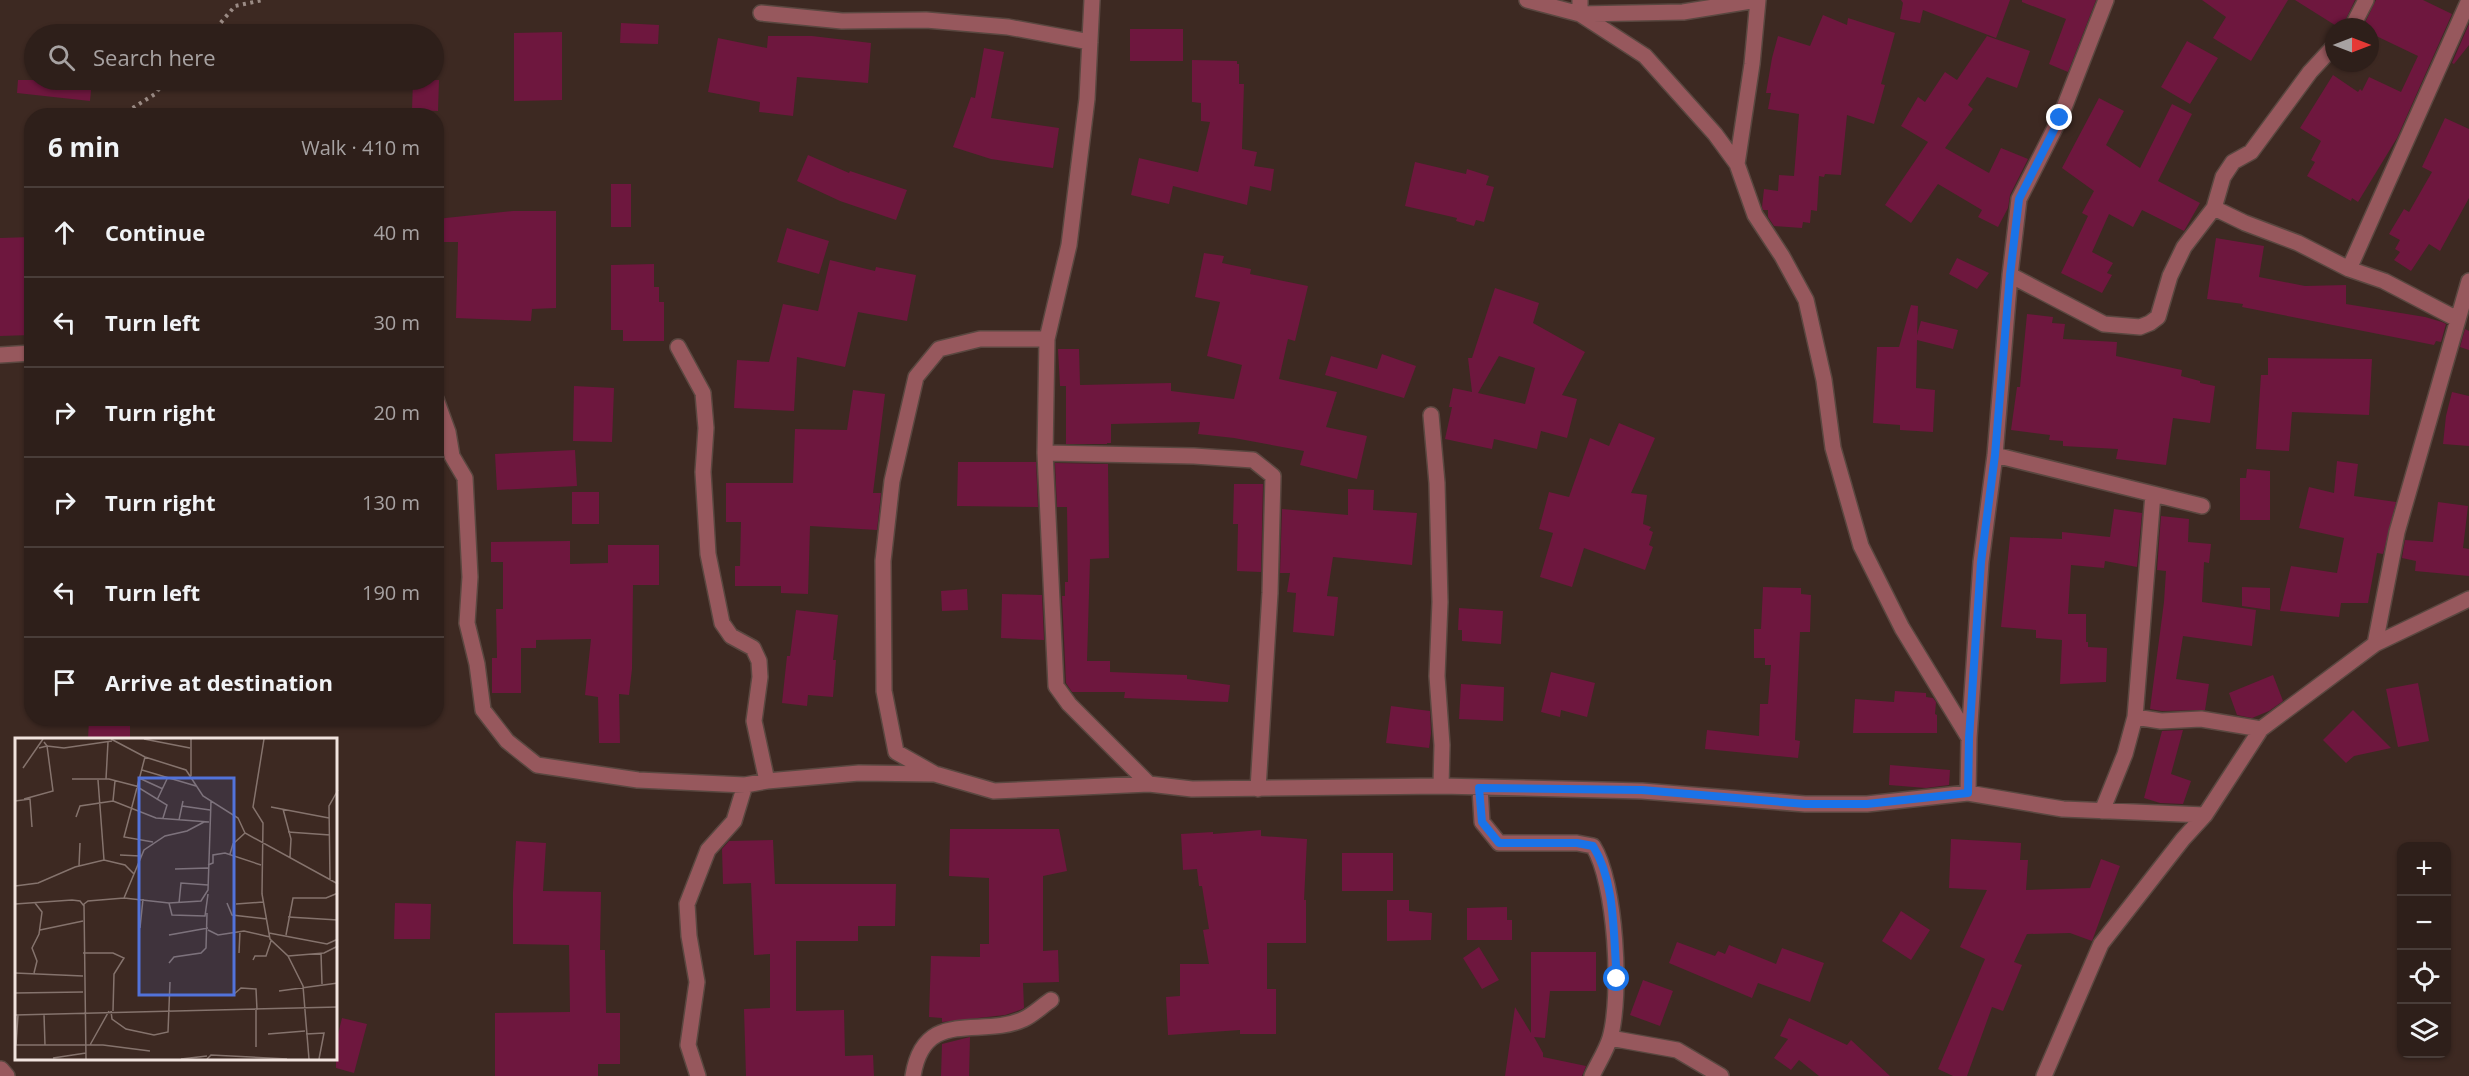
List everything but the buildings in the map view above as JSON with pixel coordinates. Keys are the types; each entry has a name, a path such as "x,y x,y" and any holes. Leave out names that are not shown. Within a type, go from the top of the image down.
{"street":[{"path":"1092,0 1088,99 1069,245 1047,339 1045,453 1056,686 1069,704 1149,784"},
{"path":"1527,0 1581,7 1683,12 1758,0 1752,64 1737,164"},
{"path":"1968,793 1969,738 1981,562 1995,455 2010,275 2019,199 2060,118 2106,0"},
{"path":"2357,18 2366,0"},
{"path":"2349,269 2469,0"},
{"path":"1581,7 1645,56 1715,134 1737,164 1755,215 1782,256 1806,300 1824,380 1833,448 1861,546 1902,628 1969,738"},
{"path":"762,13 842,21 926,20 1008,27 1090,42"},
{"path":"2010,275 2103,324 2140,327 2158,317 2170,276 2184,247 2214,208 2223,177 2233,162 2252,152 2310,72 2325,56"},
{"path":"2214,208 2245,223 2298,243 2349,269 2385,281 2457,319"},
{"path":"2375,644 2397,532 2469,281"},
{"path":"1047,339 980,339 939,349 916,377 892,481 883,561 884,691 896,752 935,774 994,791 1149,784 1192,789 1441,786 1642,790 1805,804 1856,804 1968,793 2062,809 2205,814"},
{"path":"678,347 703,393 706,428 703,472 708,554 722,623 731,636 753,648 759,661 760,677 754,721 767,781"},
{"path":"0,355 24,354"},
{"path":"1431,414 1440,602 1437,676 1442,745 1441,786"},
{"path":"444,421 452,456 465,477 470,577 467,623 477,664 483,710 507,741 537,765 638,780 745,785 859,773 935,774"},
{"path":"1045,453 1194,456 1253,460 1273,476 1258,789"},
{"path":"1995,455 2202,506"},
{"path":"2102,811 2125,754 2135,717 2153,494"},
{"path":"2044,1076 2102,944 2182,838 2205,814 2261,729 2375,644 2469,599"},
{"path":"2135,717 2161,721 2201,719 2261,729"},
{"path":"698,1076 688,1045 697,982 689,936 687,904 708,850 734,821 745,785"},
{"path":"1479,788 1482,822 1499,843 1577,843 1593,846 1601,859 1610,898 1617,979 1610,1038 1592,1076"},
{"path":"913,1076 915,1060 928,1040 950,1028 992,1026 1024,1019 1051,1000"},
{"path":"1610,1038 1677,1050 1721,1076"}],"path":[{"path":"220,24 235,6 263,0"},
{"path":"132,108 157,90"}],"route":[{"path":"1617,979 1610,898 1601,859 1593,846 1577,843 1499,843 1482,822 1479,788 1642,790 1805,804 1867,804 1968,793 1969,738 1981,562 1995,455 2010,275 2019,199 2060,118"}]}
